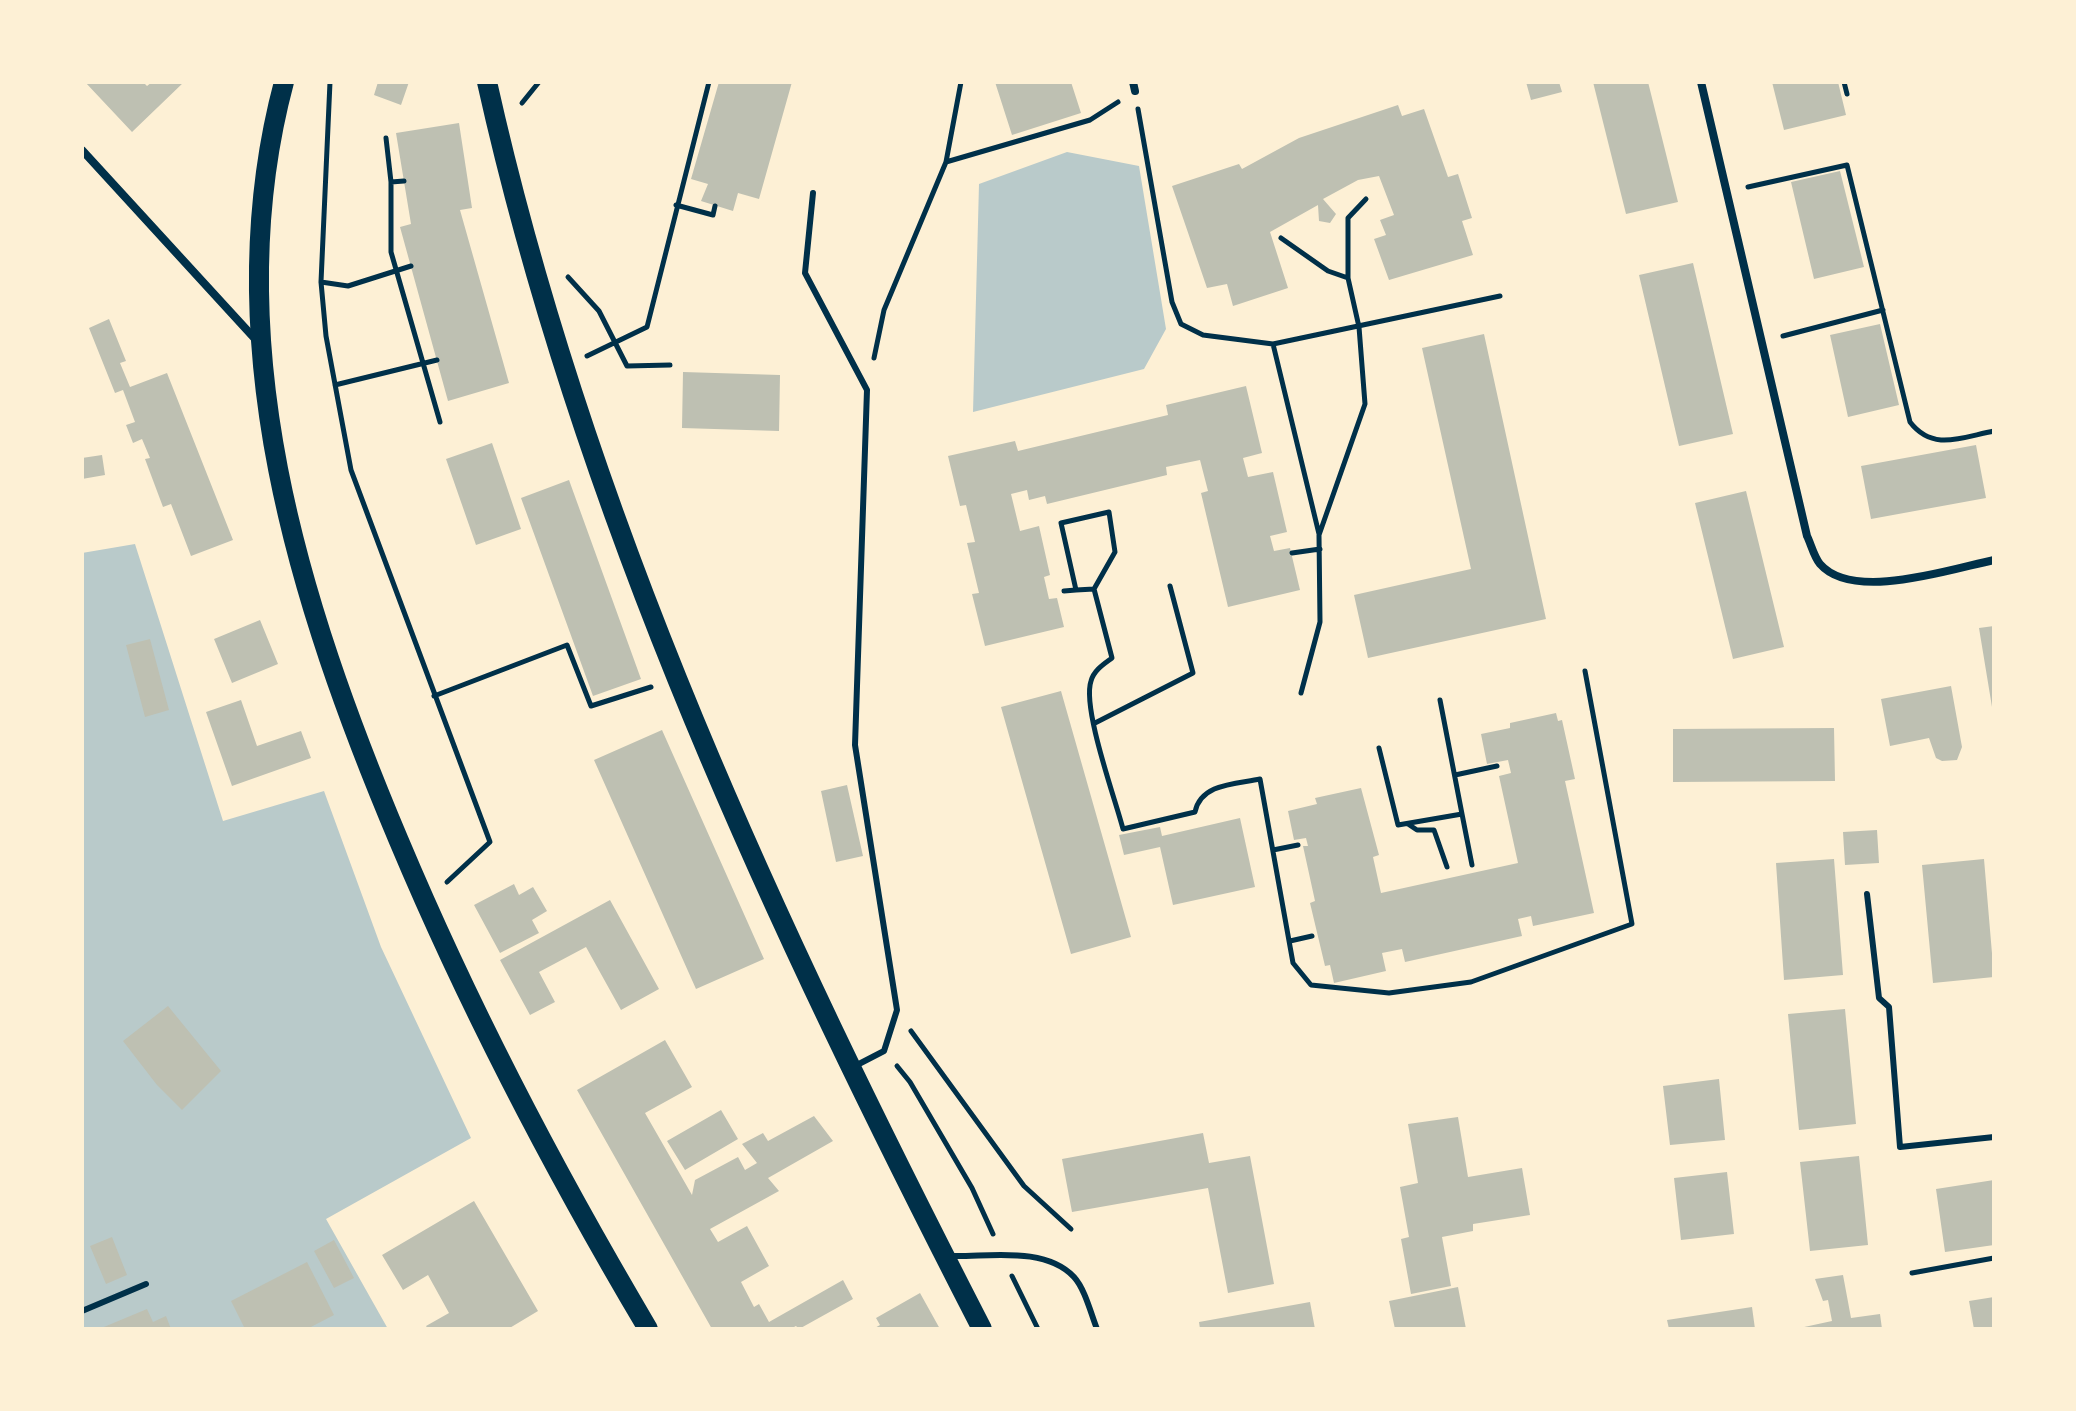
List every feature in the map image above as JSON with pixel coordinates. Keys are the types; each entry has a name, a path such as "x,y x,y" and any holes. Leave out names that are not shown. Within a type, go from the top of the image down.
{"main road":[{"path":"284,82 266,183 259,254 259,343 271,436 298,563 340,693 425,903 512,1084 648,1329"},
{"path":"487,82 522,226 562,367 625,550 675,679 732,813 852,1068 982,1329"}],"street":[{"path":"1701,82 1807,536 1820,565 1847,581 1893,581 1994,560"},
{"path":"82,150 259,343"}],"lane":[{"path":"813,193 805,273 867,390 855,745 897,1010 884,1051 852,1068"},
{"path":"1867,894 1879,998 1889,1007 1900,1147 1994,1137"},
{"path":"945,1256 1041,1259 1075,1278 1097,1329"},
{"path":"82,1311 146,1284"}],"path":[{"path":"330,82 332,98 324,164 321,282 335,385 351,470 490,842 425,903"},
{"path":"615,343 647,327 709,82"},
{"path":"867,390 884,310 946,162 961,82"},
{"path":"1844,82 1847,94"},
{"path":"946,162 1090,120 1134,87 1172,302 1181,324 1203,335 1273,344 1500,296"},
{"path":"386,138 391,182 391,252 440,422"},
{"path":"1727,192 1847,165 1910,422 1920,436 1937,441 1994,431"},
{"path":"391,182 404,181"},
{"path":"1319,535 1365,404 1359,327 1348,278 1348,218 1366,199"},
{"path":"676,205 713,215 715,206"},
{"path":"1281,238 1328,271 1348,278"},
{"path":"321,282 348,286 411,266"},
{"path":"560,268 599,311 627,366 670,365"},
{"path":"1761,342 1883,310"},
{"path":"1273,344 1319,535 1320,622 1301,693"},
{"path":"335,385 437,360"},
{"path":"1076,590 1061,523 1109,512 1115,552 1094,589 1112,658 1101,665 1091,680 1089,702 1123,829 1195,812 1203,794 1219,787 1260,779 1293,963 1311,985 1389,993 1471,982 1632,924 1585,671"},
{"path":"1292,553 1320,549"},
{"path":"1095,723 1193,673 1170,586"},
{"path":"1064,591 1094,589"},
{"path":"434,696 567,645 591,706 675,679"},
{"path":"1440,700 1472,865"},
{"path":"1379,748 1398,825 1462,814"},
{"path":"1455,775 1497,766"},
{"path":"1407,823 1417,830 1434,830 1447,867"},
{"path":"1273,850 1298,845"},
{"path":"1290,941 1312,936"},
{"path":"897,1010 1024,1186 1071,1229"},
{"path":"884,1051 910,1082 972,1188 1038,1329"},
{"path":"1912,1273 1994,1258"}],"shaded area":[{"path":"1067,152 1139,166 1166,329 1144,369 973,412 979,184"},
{"path":"135,544 223,821 324,791 381,947 471,1138 326,1219 388,1329 82,1329 82,553"}],"building":[{"path":"85,82 143,82 147,86 152,82 184,82 132,132"},
{"path":"378,82 409,82 401,105 374,95"},
{"path":"719,82 792,82 759,199 738,193 733,211 701,201 708,184 691,179"},
{"path":"995,82 1071,82 1081,113 1012,135"},
{"path":"1526,82 1559,82 1562,92 1531,100"},
{"path":"1593,82 1648,82 1678,202 1626,214"},
{"path":"1772,82 1838,82 1846,115 1784,130"},
{"path":"1398,105 1402,116 1424,109 1448,177 1458,174 1472,218 1462,221 1473,255 1389,280 1374,239 1386,235 1380,220 1394,215 1379,176 1358,180 1323,199 1336,214 1330,223 1319,221 1318,205 1270,232 1288,288 1233,306 1227,284 1207,288 1172,186 1239,164 1242,169 1299,138"},
{"path":"459,123 472,208 460,210 509,383 448,401 400,227 411,224 396,133"},
{"path":"1840,171 1864,267 1814,279 1791,182"},
{"path":"1693,263 1733,434 1679,446 1639,275"},
{"path":"109,319 126,361 120,363 130,387 167,373 233,540 191,556 171,504 163,507 145,459 150,458 142,439 133,443 126,425 135,422 123,390 115,393 89,328"},
{"path":"1880,324 1899,405 1848,417 1830,335"},
{"path":"1484,334 1546,619 1368,658 1354,595 1471,569 1422,348"},
{"path":"683,372 780,375 779,431 682,428"},
{"path":"1246,386 1262,453 1243,458 1248,477 1273,472 1287,532 1270,536 1274,551 1290,548 1300,590 1228,607 1201,493 1208,491 1200,460 1166,467 1167,475 1047,504 1045,496 1029,500 1027,490 1011,494 1020,531 1039,526 1050,575 1044,577 1049,599 1057,598 1064,627 985,646 972,594 979,593 967,543 975,542 966,505 960,506 948,456 1015,441 1018,451 1168,415 1166,405"},
{"path":"492,443 521,529 476,545 446,459"},
{"path":"1976,445 1986,498 1871,519 1861,466"},
{"path":"102,455 105,475 82,479 82,458"},
{"path":"569,480 641,679 593,696 521,498"},
{"path":"1746,491 1784,647 1733,659 1695,503"},
{"path":"260,620 278,664 232,683 214,639"},
{"path":"1994,626 1994,707 1992,707 1979,628"},
{"path":"150,639 169,710 145,717 126,645"},
{"path":"1951,686 1962,747 1957,760 1942,761 1936,758 1929,738 1890,746 1881,699"},
{"path":"1061,691 1131,937 1071,954 1001,707"},
{"path":"241,700 257,746 301,731 311,758 232,786 206,712"},
{"path":"1556,713 1558,721 1562,720 1575,779 1565,781 1594,913 1533,926 1531,916 1518,919 1522,936 1405,962 1402,949 1382,953 1386,971 1334,983 1330,965 1325,966 1310,903 1315,901 1303,846 1308,846 1306,838 1294,840 1288,811 1317,804 1315,798 1361,788 1379,855 1373,857 1381,893 1518,863 1499,776 1511,773 1508,760 1487,764 1481,734 1510,728 1510,723"},
{"path":"1834,728 1835,781 1673,782 1673,729"},
{"path":"662,730 764,959 696,989 594,760"},
{"path":"847,785 863,856 836,862 821,791"},
{"path":"1240,818 1255,887 1173,905 1160,847 1124,855 1119,835 1160,827 1162,836"},
{"path":"1877,830 1879,863 1845,865 1843,832"},
{"path":"1834,859 1843,975 1784,980 1776,863"},
{"path":"1984,859 1994,977 1933,983 1922,865"},
{"path":"514,884 519,895 533,887 547,911 532,920 539,933 500,953 474,905"},
{"path":"610,900 659,989 621,1010 586,947 539,972 555,1002 530,1015 500,960"},
{"path":"168,1006 221,1071 182,1110 157,1085 123,1041"},
{"path":"1845,1009 1856,1124 1799,1130 1788,1014"},
{"path":"665,1040 692,1087 645,1113 692,1195 695,1180 738,1157 745,1170 757,1163 742,1144 763,1133 768,1141 814,1116 833,1141 768,1178 779,1191 710,1229 718,1242 747,1226 769,1266 741,1282 754,1307 759,1304 769,1322 843,1280 853,1299 799,1329 796,1326 790,1329 712,1329 577,1090"},
{"path":"1719,1079 1725,1140 1670,1145 1663,1086"},
{"path":"721,1110 738,1139 685,1170 667,1141"},
{"path":"1458,1117 1468,1177 1522,1168 1530,1215 1473,1224 1473,1231 1442,1237 1451,1286 1411,1294 1401,1239 1409,1237 1400,1187 1418,1183 1408,1124"},
{"path":"1203,1133 1209,1163 1250,1156 1274,1284 1228,1293 1208,1188 1072,1212 1062,1159"},
{"path":"1859,1156 1868,1245 1810,1251 1800,1162"},
{"path":"1727,1172 1734,1234 1681,1240 1674,1178"},
{"path":"1994,1180 1994,1245 1945,1252 1936,1189"},
{"path":"474,1201 538,1311 508,1329 428,1329 426,1326 449,1313 428,1275 403,1290 382,1255"},
{"path":"112,1237 127,1275 106,1284 90,1246"},
{"path":"334,1240 354,1278 334,1288 314,1251"},
{"path":"307,1262 334,1315 307,1329 245,1329 231,1301"},
{"path":"1843,1275 1851,1318 1880,1314 1882,1329 1795,1329 1832,1321 1828,1300 1823,1301 1815,1279"},
{"path":"1458,1287 1466,1329 1395,1329 1389,1301"},
{"path":"920,1293 940,1329 873,1329 880,1325 876,1318"},
{"path":"1994,1297 1994,1329 1974,1329 1969,1301"},
{"path":"1310,1302 1315,1329 1200,1329 1199,1322"},
{"path":"1752,1307 1755,1329 1669,1329 1667,1320"},
{"path":"147,1309 153,1322 166,1316 171,1329 99,1329"}]}
